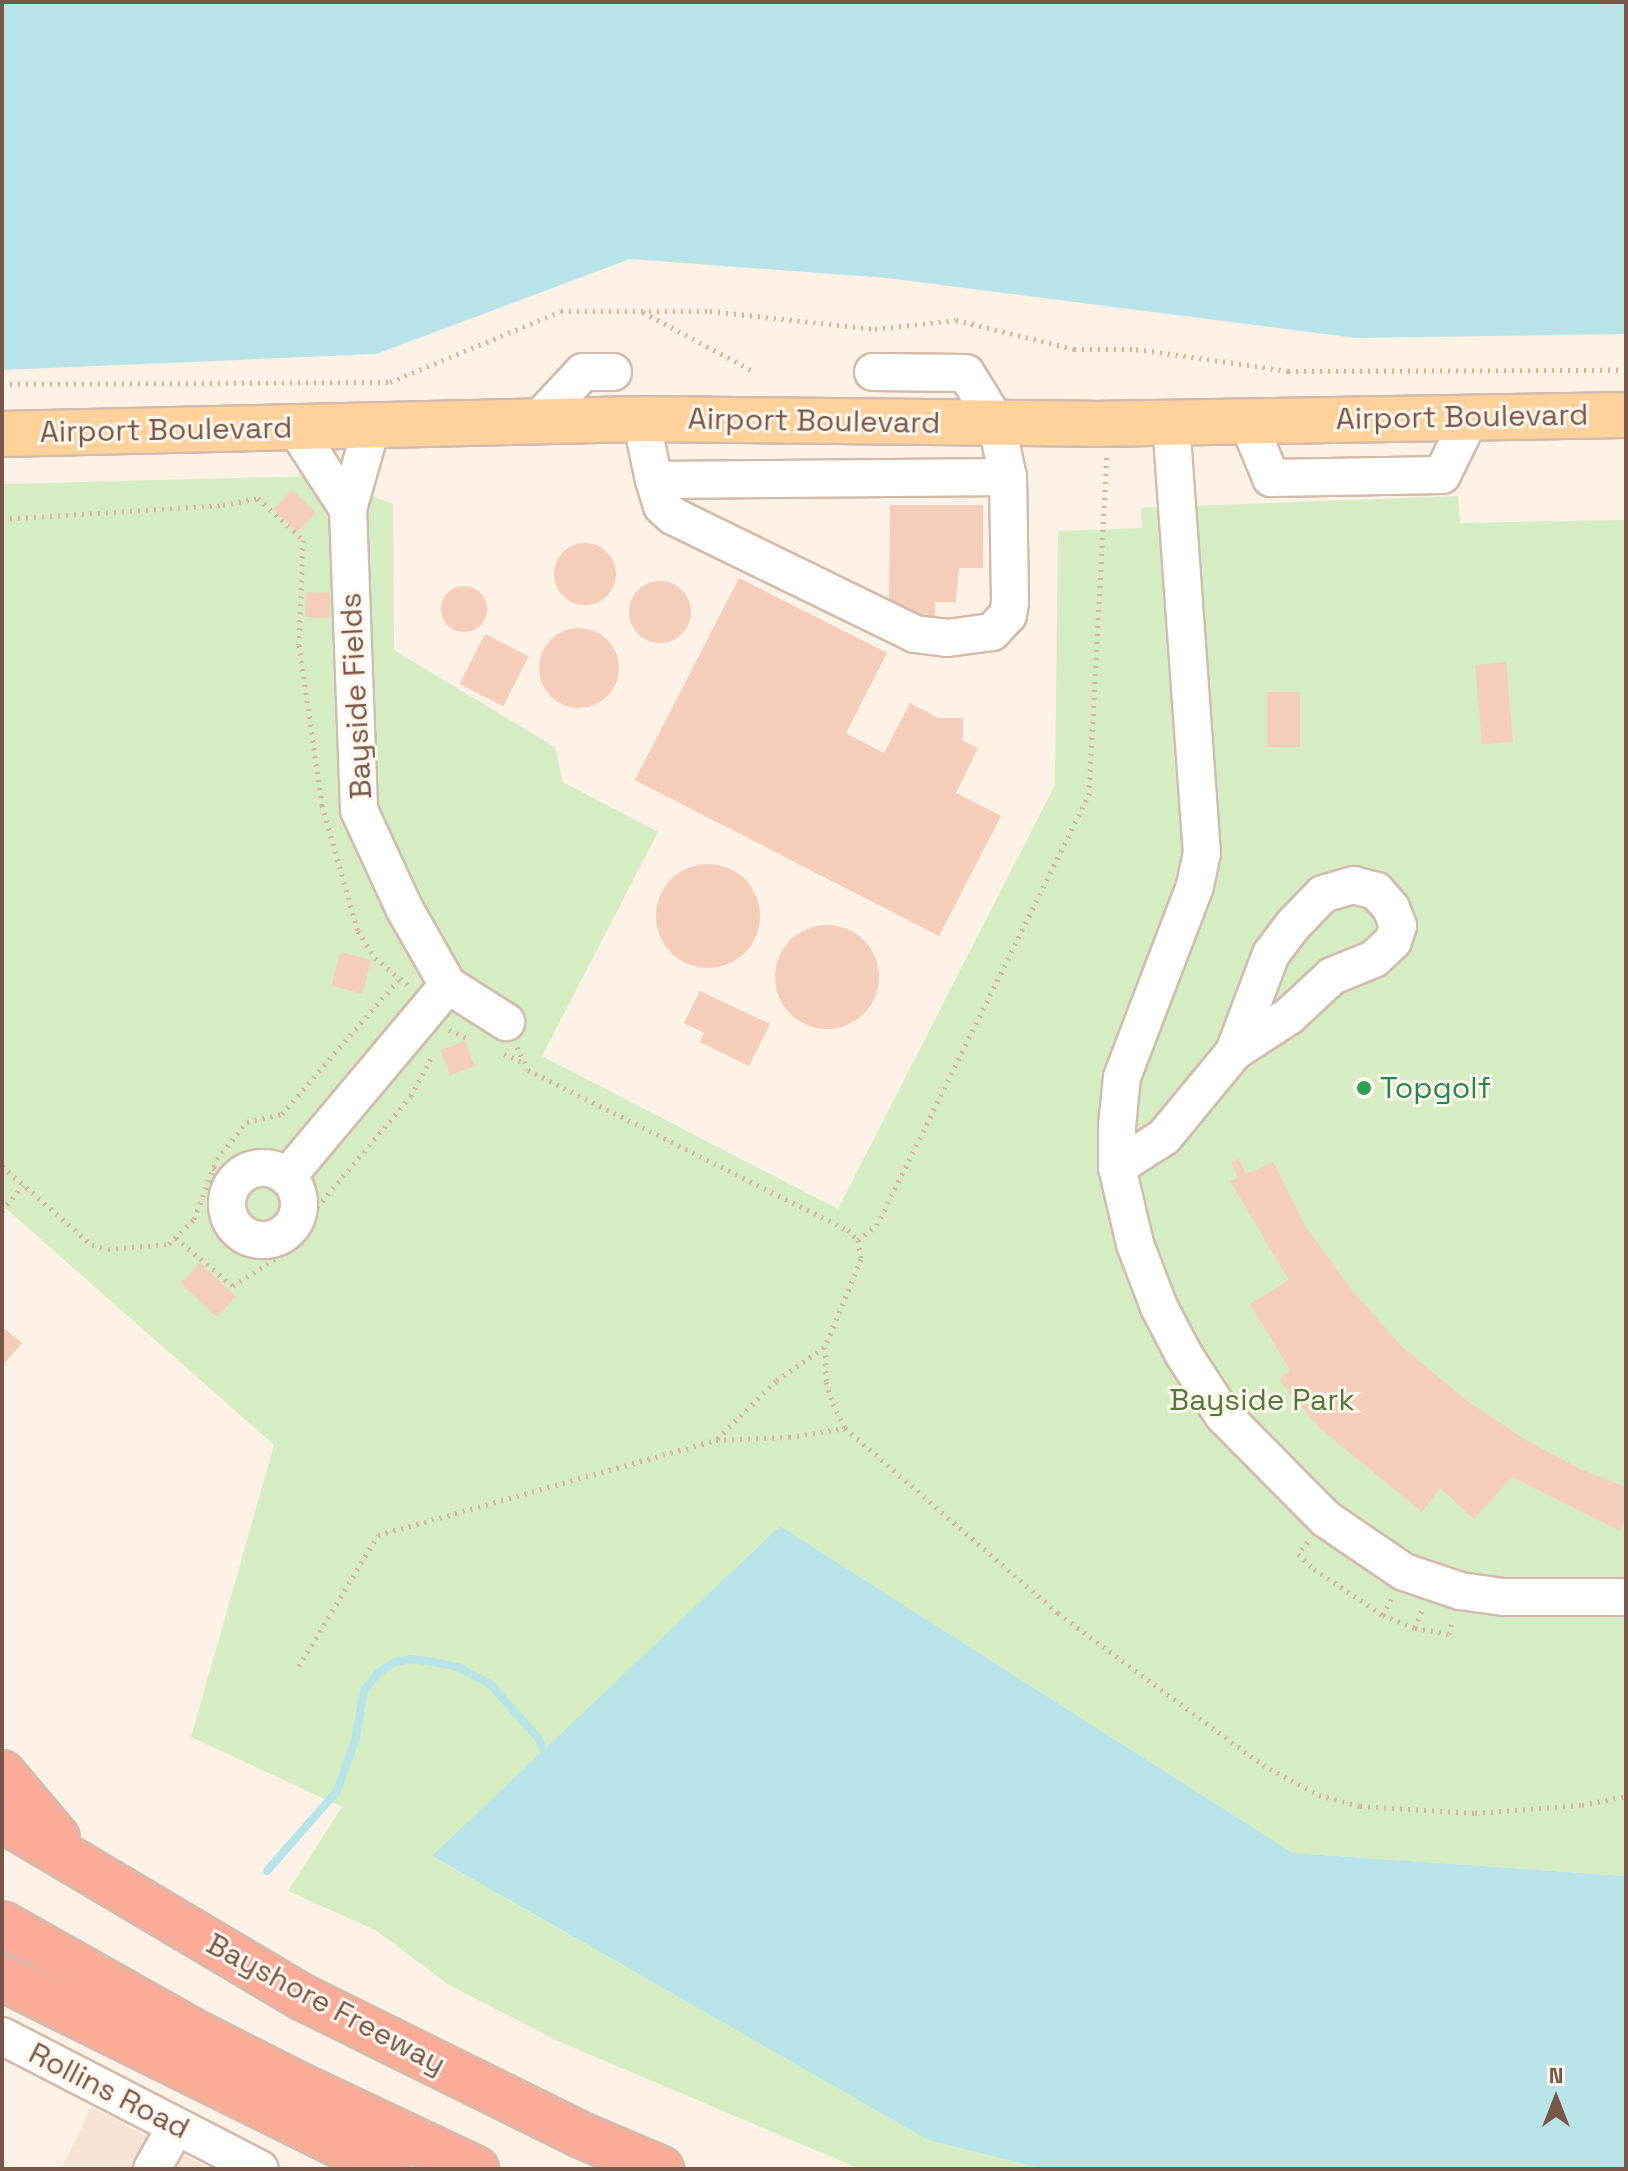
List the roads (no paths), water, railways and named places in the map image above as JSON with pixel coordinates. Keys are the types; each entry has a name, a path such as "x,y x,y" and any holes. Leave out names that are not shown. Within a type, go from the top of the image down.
{"highway":[{"path":"2,1773 82,1867"},
{"name":"Bayshore Freeway","path":"2,1819 302,1997 581,2135 661,2169"},
{"path":"2,1924 190,2030 476,2169"},
{"path":"2,1978 388,2169"}],"main road":[{"name":"Airport Boulevard","path":"2,434 641,419 1171,422 1626,415"}],"street":[{"path":"537,421 583,372 613,372"},
{"path":"641,419 662,506 699,530 915,634 947,638 992,632 1008,615 1008,477 996,422 966,373 873,372"},
{"path":"1247,420 1271,478 1442,475 1470,418"},
{"path":"1171,422 1202,853 1195,886 1122,1077 1117,1167 1135,1244 1159,1307 1184,1355 1223,1415 1326,1519 1404,1572 1460,1591 1504,1597 1626,1597"},
{"name":"Bayside Fields","path":"372,425 348,509 359,810 404,908 434,988 502,1037"},
{"path":"295,427 348,509"},
{"path":"654,480 1008,477"},
{"path":"1117,1167 1164,1137 1234,1052 1289,1016 1332,976 1374,959 1393,941 1398,926 1391,908 1376,891 1354,885 1323,894 1293,925 1271,954 1234,1052"},
{"path":"287,1177 434,988"},
{"path":"254,1169 273,1169 287,1177 297,1191 298,1213 285,1233 265,1241 241,1233 231,1220 223,1176 254,1169"},
{"name":"Rollins Road","path":"2,2036 260,2169"},
{"path":"152,2169 176,2126"}],"water":[{"path":"2,2 1626,2 1626,334 1356,338 886,278 630,259 376,354 2,370"},
{"path":"780,1526 1293,1853 1626,1876 1626,2169 1044,2169 928,2140 432,1856"}],"waterway":[{"path":"267,1871 337,1791 355,1741 364,1691 378,1673 395,1662 410,1659 435,1662 460,1668 490,1684 539,1739 547,1758"}],"place":[{"name":"Topgolf","path":"1364,1088"}],"park label":[{"name":"Bayside Park","path":"1262,1400"}]}
